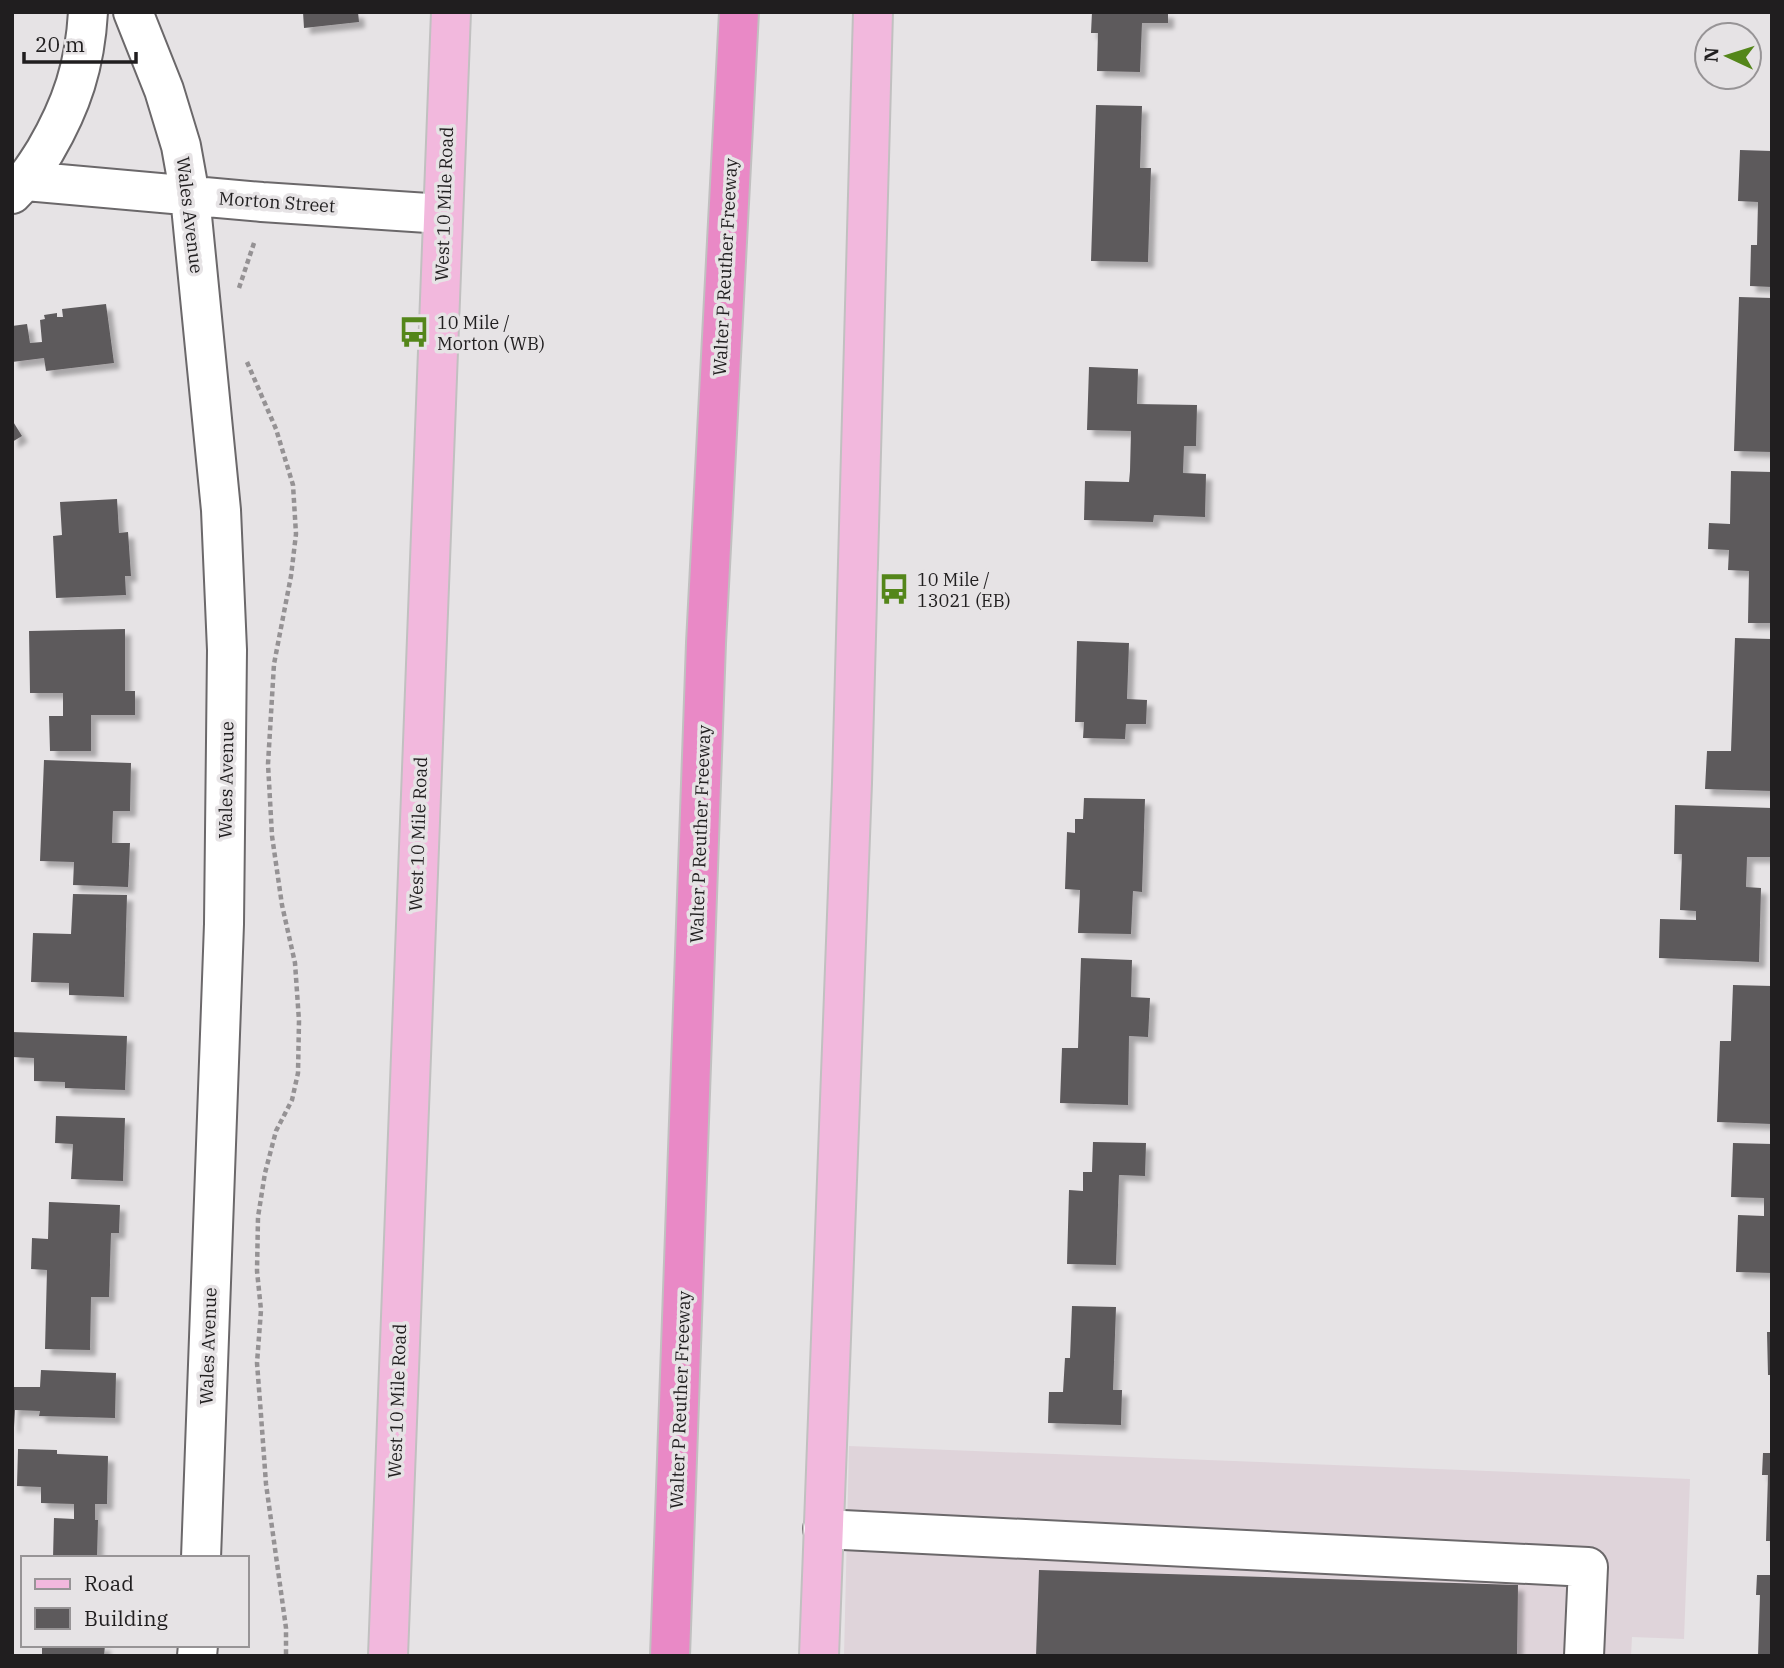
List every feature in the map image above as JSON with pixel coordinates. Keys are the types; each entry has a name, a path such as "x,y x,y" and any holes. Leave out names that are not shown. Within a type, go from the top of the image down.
{"highway":[{"name":"Walter P Reuther Freeway","path":"670,1656 706,643 739,12"}],"main road":[{"name":"West 10 Mile Road","path":"388,1656 451,12"},
{"path":"819,1656 852,783 873,12"}],"street":[{"path":"19,187 62,122 75,89 86,48 88,12"},
{"name":"Wales Avenue","path":"133,12 164,90 181,146 190,196 220,496 227,650 224,924 201,1556"},
{"name":"Morton Street","path":"19,187 443,214"},
{"path":"823,1529 1588,1567 1584,1656"}],"path":[{"path":"237,296 259,229"},
{"path":"244,352 247,365 276,429 293,485 296,534 274,664 268,764 272,836 282,905 296,963 298,1073 292,1100 276,1131 265,1173 258,1217 257,1271 261,1310 257,1363 267,1484 286,1628 286,1656"}],"shaded area":[{"path":"849,1446 1690,1479 1684,1639 1632,1637 1631,1656 844,1656"}],"building":[{"path":"303,12 358,12 359,22 304,28"},
{"path":"1092,12 1168,12 1168,23 1142,23 1140,72 1097,71 1098,33 1091,33"},
{"path":"1096,105 1142,106 1140,168 1151,168 1148,262 1091,261"},
{"path":"1740,150 1772,151 1772,287 1750,286 1751,245 1757,245 1758,202 1738,201"},
{"path":"1739,297 1772,298 1772,452 1734,451"},
{"path":"106,304 114,363 46,371 44,358 12,362 12,326 27,324 30,343 42,342 40,320 45,319 44,315 57,313 57,317 63,317 62,309"},
{"path":"1089,367 1138,369 1137,404 1197,405 1196,446 1184,446 1183,473 1206,474 1205,517 1154,515 1153,522 1084,520 1085,481 1129,482 1130,471 1131,431 1087,430"},
{"path":"12,420 22,436 12,442"},
{"path":"1731,471 1772,472 1772,623 1748,623 1749,571 1728,570 1729,550 1708,549 1709,523 1730,524"},
{"path":"117,499 119,533 128,532 131,576 125,576 126,595 56,598 53,536 62,535 60,502"},
{"path":"125,629 125,691 135,691 135,715 91,715 91,751 50,751 49,716 63,716 63,693 30,693 29,631"},
{"path":"1735,638 1772,639 1772,791 1705,789 1707,751 1731,751"},
{"path":"1077,641 1129,643 1127,699 1147,700 1146,724 1126,724 1125,739 1083,738 1084,722 1075,722"},
{"path":"44,760 131,763 130,811 113,811 112,843 130,843 128,887 73,885 74,862 40,861"},
{"path":"1084,798 1145,799 1142,892 1133,891 1131,934 1078,933 1080,890 1065,889 1067,832 1075,833 1075,819 1083,819"},
{"path":"1675,805 1772,808 1772,857 1747,857 1746,887 1761,888 1759,962 1659,958 1660,919 1696,920 1696,911 1680,910 1682,854 1674,854"},
{"path":"73,894 127,895 124,997 69,995 69,983 31,982 33,933 71,934"},
{"path":"1081,958 1132,960 1131,997 1150,998 1148,1037 1129,1036 1128,1105 1060,1103 1062,1048 1078,1048"},
{"path":"1733,985 1772,986 1772,1124 1717,1122 1720,1041 1731,1041"},
{"path":"12,1032 127,1036 125,1090 65,1088 65,1082 34,1081 34,1058 12,1057"},
{"path":"56,1116 125,1118 123,1181 71,1179 73,1144 55,1143"},
{"path":"1093,1142 1146,1143 1145,1176 1119,1175 1116,1265 1067,1264 1069,1190 1083,1191 1083,1172 1092,1172"},
{"path":"1733,1143 1772,1144 1772,1273 1736,1272 1738,1215 1764,1216 1764,1198 1731,1197"},
{"path":"49,1202 120,1205 119,1233 111,1233 109,1297 91,1297 90,1350 45,1349 47,1270 31,1269 32,1238 48,1239"},
{"path":"1072,1306 1116,1307 1113,1390 1122,1390 1121,1425 1048,1423 1049,1392 1063,1392 1065,1358 1070,1358"},
{"path":"1767,1332 1772,1332 1772,1375 1768,1375"},
{"path":"41,1370 116,1373 115,1418 39,1416 40,1411 15,1410 12,1427 12,1387 40,1387"},
{"path":"18,1449 108,1456 107,1504 95,1504 95,1520 98,1520 97,1556 53,1556 54,1518 74,1519 74,1504 41,1503 41,1487 17,1486"},
{"path":"1763,1453 1772,1453 1772,1541 1766,1541 1768,1475 1762,1475"},
{"path":"1039,1570 1518,1585 1517,1656 1036,1656"},
{"path":"1757,1575 1772,1575 1772,1656 1758,1656 1760,1595 1756,1595"},
{"path":"42,1647 105,1647 104,1656 42,1656"}],"place":[{"name":"10 Mile / Morton (WB)","path":"414,332"},
{"name":"10 Mile / 13021 (EB)","path":"894,589"}]}
